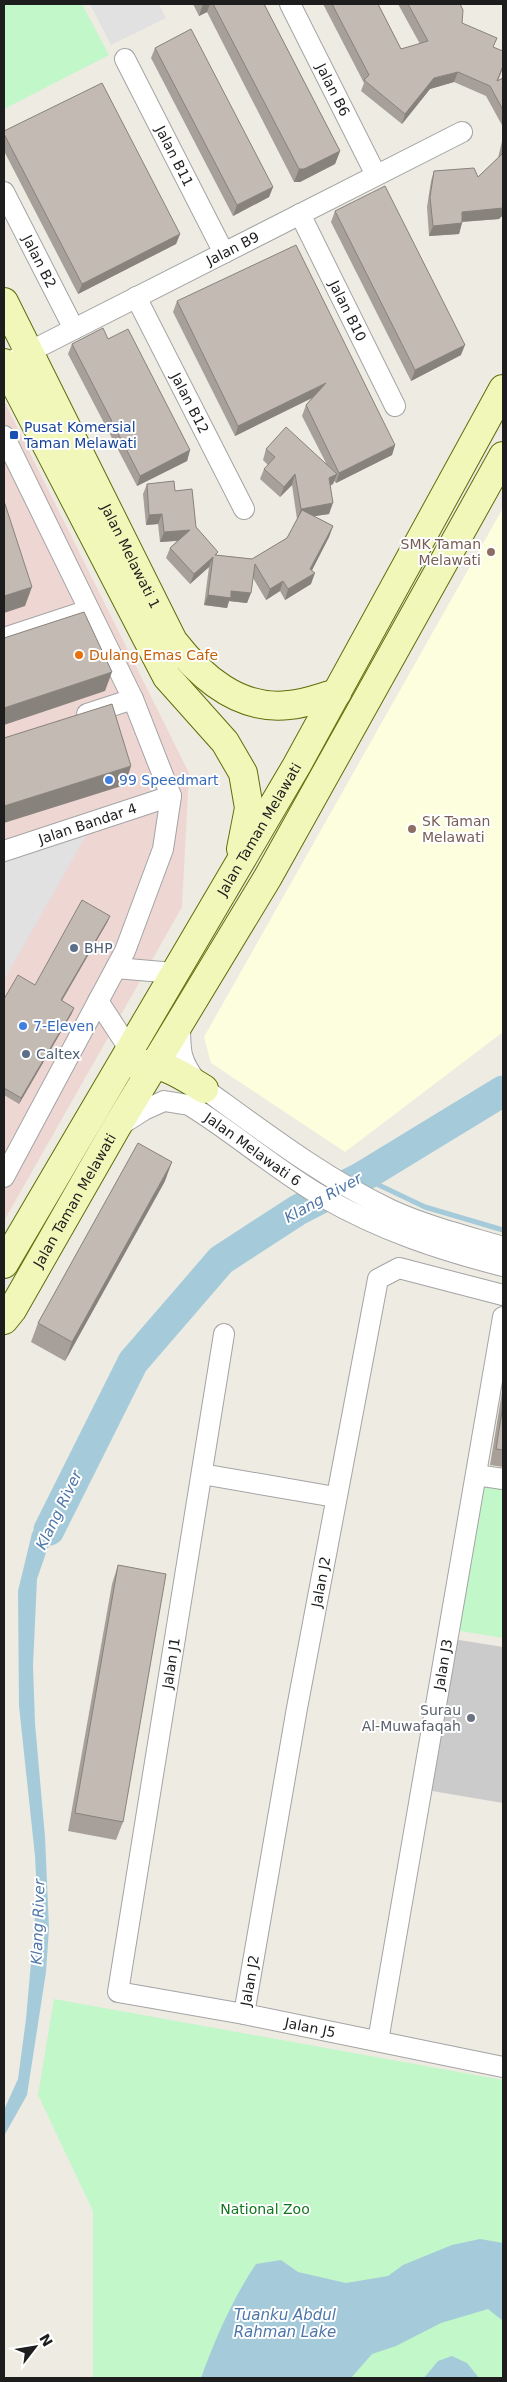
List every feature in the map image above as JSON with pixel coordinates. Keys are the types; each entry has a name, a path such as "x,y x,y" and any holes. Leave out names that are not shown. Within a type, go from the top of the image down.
{"main road":[{"name":"Jalan Melawati 1","path":"4,302 173,641 192,665 214,684 249,702 266,706 290,705 338,693"},
{"name":"Jalan Melawati 1","path":"4,364 167,677 225,742 243,773 249,808 238,868"},
{"name":"Jalan Taman Melawati","path":"4,1264 113,1076 238,868 338,693 503,389"},
{"name":"Jalan Taman Melawati","path":"4,1320 12,1310 116,1128 268,877 503,456"},
{"path":"113,1076 127,1067 155,1065 172,1071 204,1088"}],"street":[{"name":"Jalan B6","path":"290,4 376,175"},
{"name":"Jalan B11","path":"125,59 224,253"},
{"name":"Jalan B9","path":"4,364 462,132"},
{"name":"Jalan B2","path":"4,192 74,329"},
{"name":"Jalan B10","path":"300,214 395,406"},
{"name":"Jalan B12","path":"136,298 244,509"},
{"path":"4,436 133,699 171,796 163,849 125,952 4,1178"},
{"path":"4,638 89,610"},
{"path":"68,720 133,699"},
{"name":"Jalan Bandar 4","path":"4,851 171,796"},
{"path":"116,968 174,973"},
{"path":"98,1000 130,1050"},
{"name":"Jalan Melawati 6","path":"180,1023 180,1048 184,1066 204,1088 275,1138 336,1180 392,1210 437,1227 503,1247"},
{"name":"Jalan Melawati 6","path":"116,1128 144,1110 164,1101 189,1105 322,1197 383,1229 449,1252 503,1266"},
{"name":"Jalan J2","path":"244,2014 336,1497 378,1279 398,1268 503,1295"},
{"name":"Jalan J3","path":"378,2041 502,1328"},
{"name":"Jalan J1","path":"118,1992 224,1334"},
{"path":"202,1474 336,1497"},
{"path":"476,1475 503,1479"},
{"name":"Jalan J5","path":"118,1992 244,2014 503,2067"}],"shaded area":[{"path":"90,4 159,4 166,18 111,45"},
{"path":"4,401 189,773 182,907 4,1221"},
{"name":"SK Taman Melawati","path":"503,508 503,1032 345,1152 211,1063 204,1037"},
{"path":"92,825 4,980 4,855"},
{"name":"Surau Al-Muwafaqah","path":"453,1639 503,1647 503,1803 426,1790"}],"green space":[{"path":"4,4 82,4 109,55 4,109"},
{"path":"479,1483 503,1487 503,1638 455,1630"},
{"name":"National Zoo","path":"54,1999 503,2080 503,2378 93,2378 93,2211 38,2095"}],"water":[{"path":"61,1490 73,1493 65,1516 47,1550 37,1579 33,1666 35,1723 45,1837 49,1928 46,1972 27,2095 4,2136 4,2110 18,2079 26,2019 37,1894 35,1856 19,1706 18,1591 32,1533"},
{"name":"Tuanku Abdul Rahman Lake","path":"480,2239 503,2243 503,2321 488,2309 441,2323 396,2346 372,2354 351,2378 201,2378 225,2319 256,2264 281,2260 298,2272 346,2283 388,2276 403,2265 452,2245"},
{"path":"452,2356 467,2363 479,2378 424,2378 438,2361"}],"building":[{"path":"213,4 264,4 340,151 304,169 299,169"},
{"path":"332,4 378,4 401,49 428,41 408,4 460,4 463,10 462,23 497,38 493,47 503,51 503,66 497,81 503,78 503,110 490,86 458,72 434,78 405,114 364,80 369,75"},
{"path":"191,29 273,187 237,205 155,48"},
{"path":"102,83 180,234 82,284 4,131"},
{"path":"503,153 503,208 462,212 462,223 433,226 430,197 434,171 474,168 478,177"},
{"path":"385,186 465,345 415,370 335,211"},
{"path":"296,245 395,445 339,473 306,405 326,383 238,426 177,301"},
{"path":"103,328 108,339 128,329 190,450 140,476 72,344"},
{"path":"286,427 337,474 329,478 333,503 301,509 295,474 284,487 264,469 275,457 266,449"},
{"path":"174,481 175,491 192,489 196,527 218,552 215,555 252,559 287,538 302,510 333,526 310,569 315,573 288,589 283,581 270,589 255,564 251,593 231,591 231,598 208,595 213,557 194,574 170,548 190,530 164,532 162,514 149,515 147,484"},
{"path":"4,501 32,587 4,596"},
{"path":"84,612 112,672 4,708 4,638"},
{"path":"112,704 131,766 4,806 4,738"},
{"path":"82,900 110,916 61,1000 74,1008 21,1098 4,1088 4,999 18,975 35,985"},
{"path":"138,1143 172,1162 72,1342 38,1323"},
{"path":"503,1405 503,1450 496,1449"},
{"path":"118,1565 166,1574 123,1822 75,1813"}],"waterway":[{"name":"Klang River","path":"49,1530 133,1362 221,1260 298,1210 362,1177 503,1091"},
{"path":"362,1177 425,1207 503,1230"}],"place":[{"name":"Pusat Komersial Taman Melawati","path":"14,435"},
{"name":"SMK Taman Melawati","path":"491,552"},
{"name":"Dulang Emas Cafe","path":"79,655"},
{"name":"99 Speedmart","path":"109,780"},
{"name":"SK Taman Melawati","path":"412,829"},
{"name":"BHP","path":"74,948"},
{"name":"7-Eleven","path":"23,1026"},
{"name":"Caltex","path":"26,1054"},
{"name":"Surau Al-Muwafaqah","path":"471,1718"}]}
